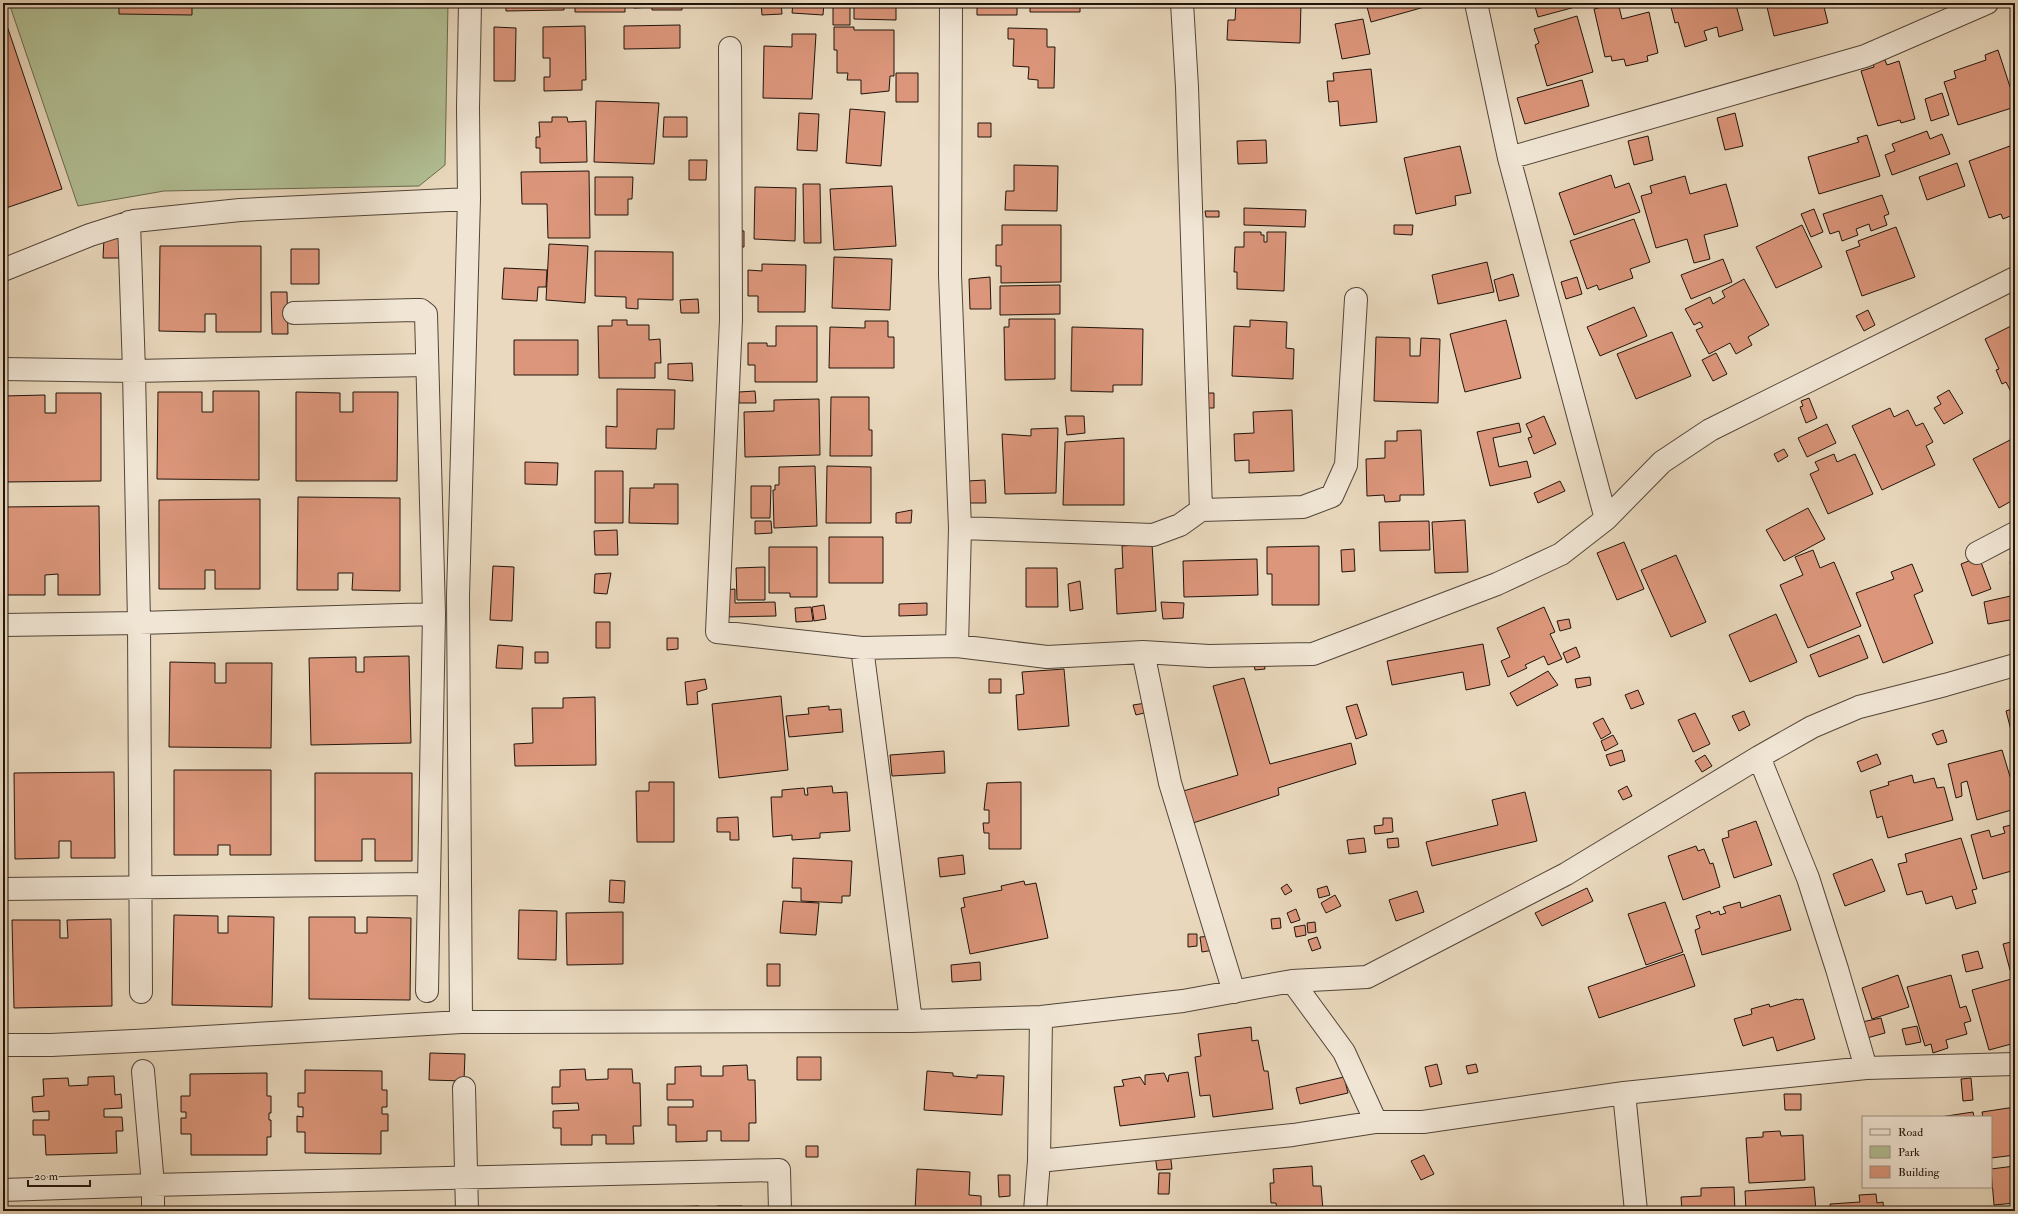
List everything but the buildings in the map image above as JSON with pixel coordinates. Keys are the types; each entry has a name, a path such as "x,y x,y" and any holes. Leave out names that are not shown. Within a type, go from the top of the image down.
{"street":[{"path":"462,1022 458,596 469,199 468,108 470,3"},
{"path":"951,3 950,275 960,528 957,646"},
{"path":"1182,3 1187,87 1201,510"},
{"path":"1476,3 1509,158 1606,519"},
{"path":"1509,158 1865,56 1988,3"},
{"path":"730,48 731,320 717,632 862,648 957,646 1047,657 1143,652 1209,656 1313,654 1497,584 1562,554 1606,519 1662,462 1710,430 2015,278"},
{"path":"3,270 90,235 129,222 240,210 469,199"},
{"path":"129,222 134,371 139,623 141,992"},
{"path":"960,528 1153,535 1180,526 1201,510 1303,507 1332,496 1346,464 1356,299"},
{"path":"294,313 421,310 426,314 434,614 427,991"},
{"path":"3,369 134,371 428,365"},
{"path":"1977,553 2015,533"},
{"path":"3,624 139,623 434,614"},
{"path":"862,648 911,1021"},
{"path":"1143,652 1170,783 1234,992"},
{"path":"3,1045 51,1045 462,1022 911,1021 1041,1017 1183,1001 1292,981 1367,977 1566,874 1759,757 1812,727 1859,707 1945,686 2015,665"},
{"path":"1759,757 1808,878 1866,1068"},
{"path":"3,889 140,886 429,884"},
{"path":"1292,981 1344,1052 1376,1122"},
{"path":"1035,1211 1039,1161 1041,1017"},
{"path":"1039,1161 1293,1135 1376,1122 1424,1122 1624,1093 1866,1068 2015,1064"},
{"path":"143,1071 153,1185 153,1211"},
{"path":"464,1088 467,1211"},
{"path":"1624,1093 1636,1211"},
{"path":"3,1190 779,1170 780,1211"}],"green space":[{"path":"9,3 448,3 445,165 419,186 164,191 78,206"}]}
